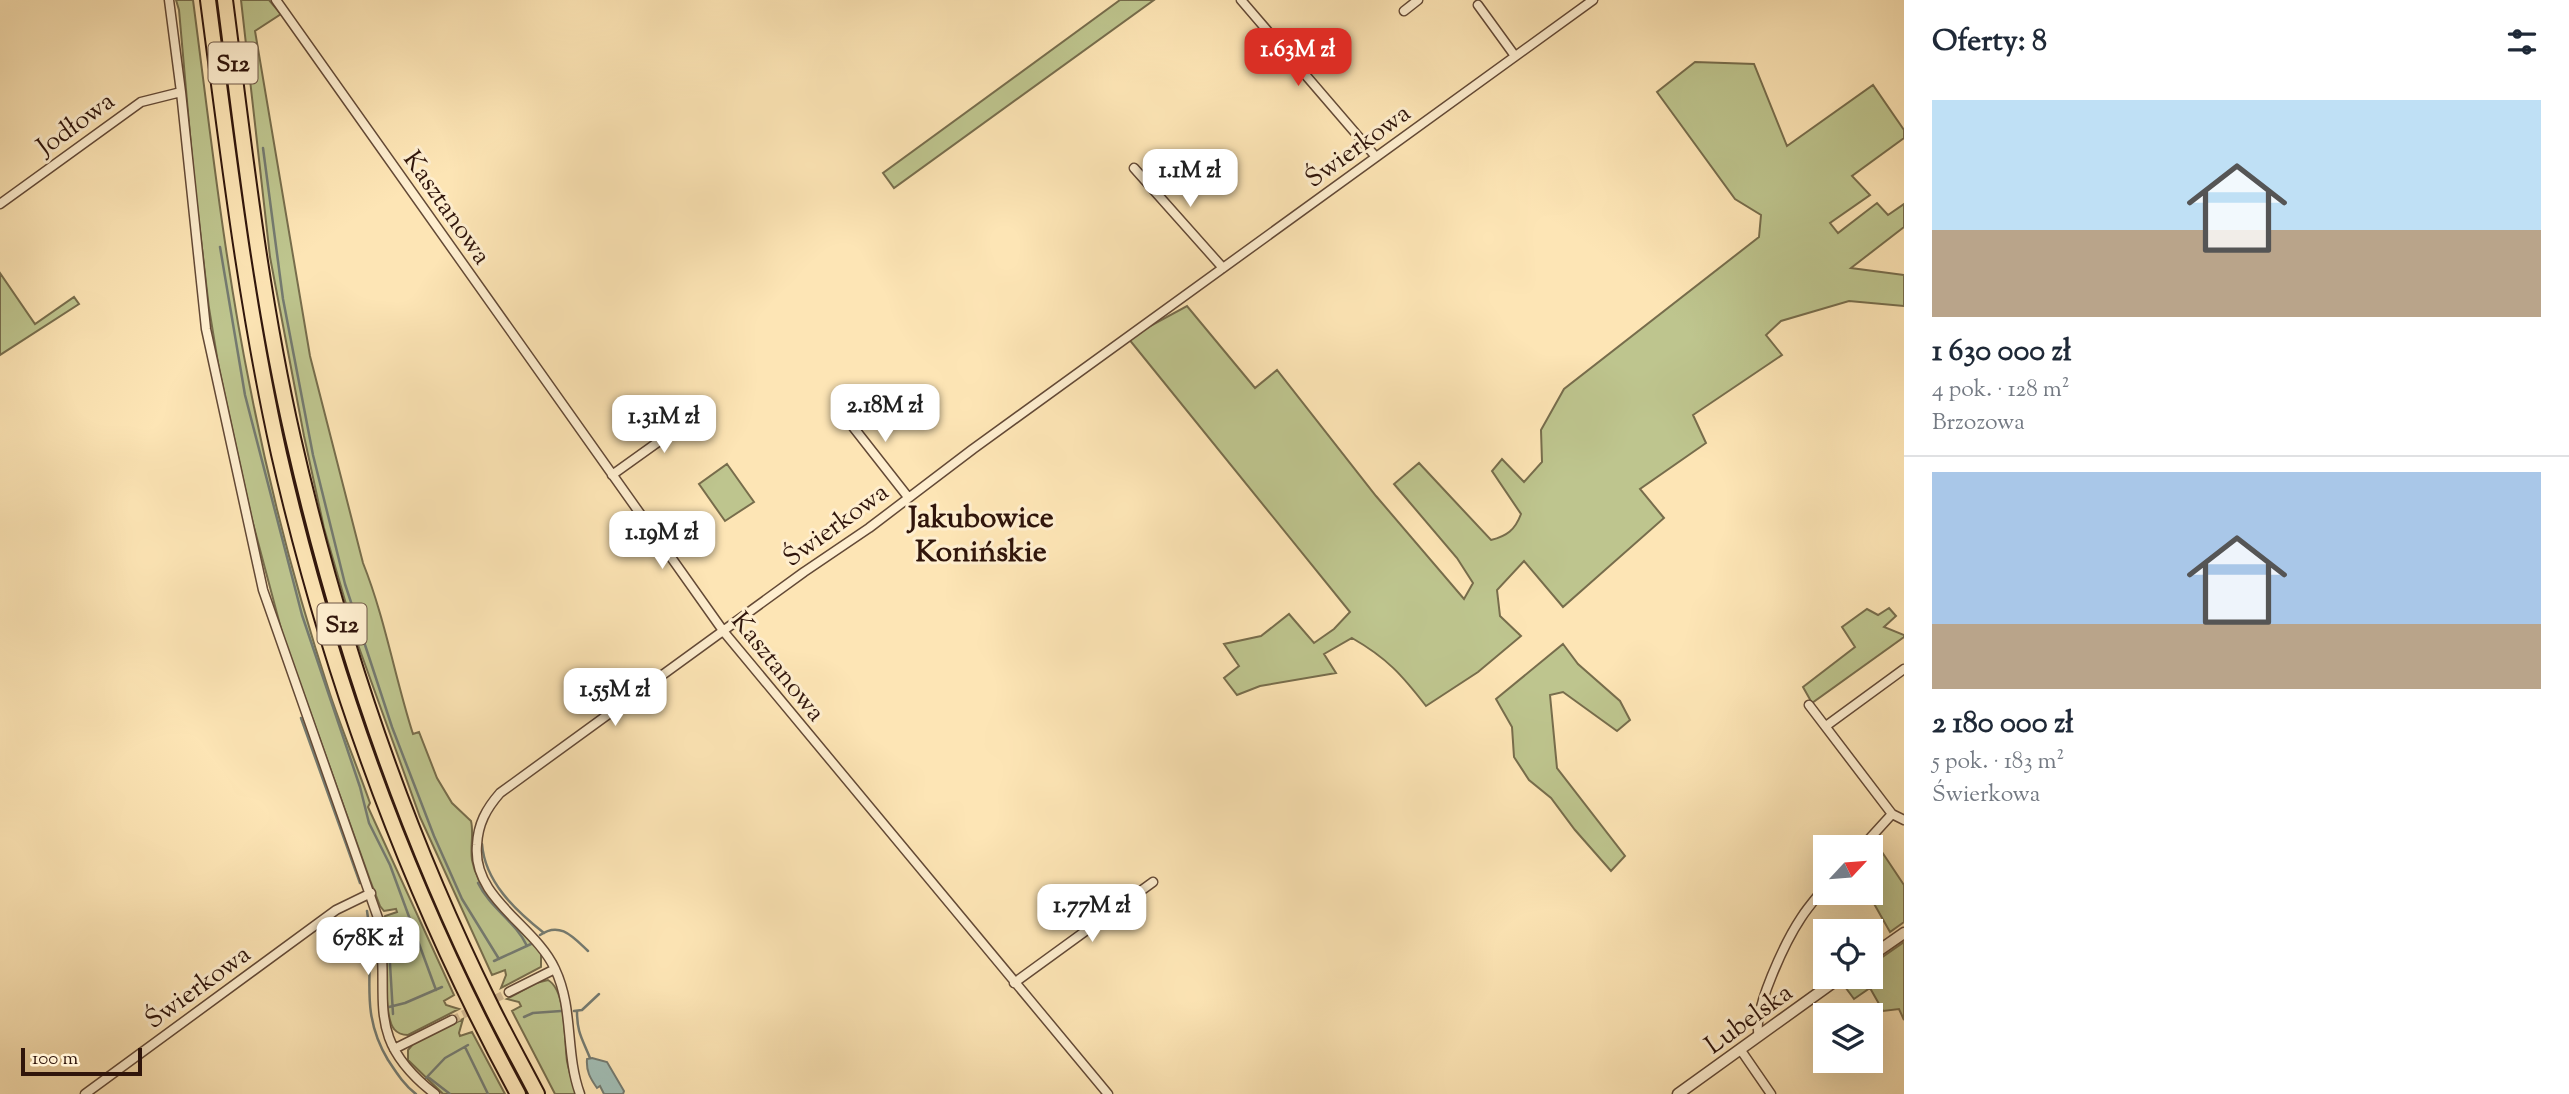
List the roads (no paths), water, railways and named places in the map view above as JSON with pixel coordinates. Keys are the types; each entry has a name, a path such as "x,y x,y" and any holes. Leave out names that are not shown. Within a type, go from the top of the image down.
{"highway":[{"name":"S12","path":"208,0 256,337 282,465 314,587 367,753 420,891 469,1000 518,1094"},
{"name":"S12","path":"225,0 250,192 275,352 295,449 330,581 373,719 439,892 488,1002 537,1094"}],"street":[{"path":"169,0 206,329 263,590 371,893 382,939 383,1016 394,1049 410,1072 435,1094"},
{"path":"1241,0 1376,158"},
{"path":"1404,10 1418,0"},
{"name":"Świerkowa","path":"555,969 542,947 492,893 484,881 476,855 481,822 489,806 515,780 869,528 1593,0"},
{"name":"Kasztanowa","path":"277,1 723,632 1108,1094"},
{"path":"1478,5 1515,56"},
{"name":"Jodłowa","path":"0,204 141,102 181,92"},
{"path":"1134,168 1223,268"},
{"path":"839,409 908,497"},
{"path":"612,475 700,412"},
{"path":"1826,726 1904,669"},
{"path":"1809,705 1892,814 1904,820"},
{"path":"1873,835 1892,814"},
{"path":"1014,982 1153,882"},
{"name":"Świerkowa","path":"85,1094 336,910 371,893"},
{"path":"1759,1036 1758,1014 1777,966 1801,918 1813,902"},
{"path":"1883,948 1904,933"},
{"path":"509,992 555,969 566,999 571,1062 580,1094"},
{"name":"Lubelska","path":"1678,1094 1824,989"},
{"path":"394,1049 452,1020"},
{"path":"1740,1049 1771,1094"}],"water":[{"path":"587,1059 607,1062 624,1091 623,1094 604,1094 600,1086 597,1088 587,1067"}],"waterway":[{"path":"263,148 283,299 313,455 345,584 392,727 434,836 462,899 499,959"},
{"path":"220,247 245,395 302,615 360,787 369,823 390,865 436,990"},
{"path":"301,718 360,883"},
{"path":"482,844 484,858 495,883 512,905 544,933"},
{"path":"478,883 527,946"},
{"path":"367,911 370,1004 378,1041 388,1060 416,1094"},
{"path":"540,935 547,931 560,930 588,951"},
{"path":"494,961 531,944"},
{"path":"389,947 393,1014"},
{"path":"389,1007 442,987"},
{"path":"574,1011 582,1010 599,994"},
{"path":"524,1017 533,1013 561,1011"},
{"path":"577,1011 579,1030 590,1058"},
{"path":"426,1078 445,1058 468,1045"},
{"path":"465,1047 488,1094"},
{"path":"428,1077 450,1094"}],"tunnel":[{"path":"452,1020 509,992"}],"district":[{"name":"Jakubowice Konińskie","path":"981,534"}]}
